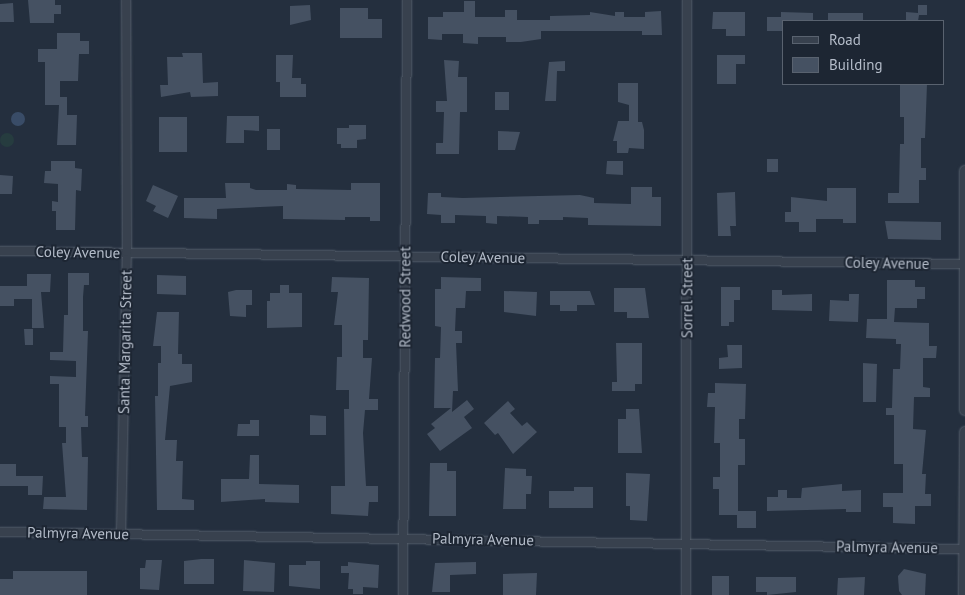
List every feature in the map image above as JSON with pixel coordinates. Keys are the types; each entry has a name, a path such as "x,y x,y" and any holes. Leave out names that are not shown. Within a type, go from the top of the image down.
{"street":[{"name":"Santa Margarita Street","path":"121,533 127,252 126,0"},
{"name":"Redwood Street","path":"403,595 407,0"},
{"name":"Sorrel Street","path":"686,595 687,0"},
{"path":"965,171 965,410"},
{"name":"Coley Avenue","path":"0,251 965,264"},
{"path":"964,595 965,432"},
{"name":"Palmyra Avenue","path":"0,532 964,549"}],"green space":[{"path":"4,133 10,133 14,140 10,147 4,147 0,143 0,137"}],"water":[{"path":"18,112 23,114 25,119 23,124 18,126 13,124 11,119 13,114"}],"building":[{"path":"28,0 55,0 55,5 61,5 61,14 54,14 54,23 30,23"},
{"path":"464,1 475,1 475,17 505,17 505,10 517,10 517,20 550,20 550,16 590,15 590,12 615,16 615,12 624,12 624,17 645,17 645,12 661,11 662,35 642,35 642,31 541,31 541,39 521,42 506,42 506,37 478,37 478,44 463,43 463,34 442,34 442,40 428,39 428,17 443,17 443,12 464,12"},
{"path":"13,3 14,22 0,22 0,4"},
{"path":"310,5 311,20 290,25 290,6"},
{"path":"918,5 927,5 927,15 919,15 918,20 906,20 906,12 918,13"},
{"path":"340,8 368,8 368,19 382,19 382,38 340,38"},
{"path":"713,12 745,12 745,36 726,36 726,29 712,29"},
{"path":"781,12 813,13 813,20 782,20 782,31 767,31 767,17 781,17"},
{"path":"828,13 863,13 863,20 828,20"},
{"path":"57,33 80,33 80,41 89,41 89,54 79,54 78,81 60,81 60,97 67,97 67,115 77,115 76,145 57,145 59,105 45,105 45,62 38,62 38,49 57,49"},
{"path":"182,53 202,53 203,83 218,82 218,96 191,97 190,92 161,97 160,85 168,85 167,57 183,57"},
{"path":"276,55 293,55 292,78 301,78 301,84 306,84 306,97 280,97 280,82 276,82"},
{"path":"717,55 745,55 745,64 736,64 736,84 717,84"},
{"path":"444,60 459,61 458,77 467,77 467,112 460,112 459,154 436,154 436,143 443,143 444,112 436,112 436,101 447,101"},
{"path":"565,61 565,71 557,71 556,101 545,101 549,62"},
{"path":"618,83 638,83 638,122 642,122 644,130 644,149 629,148 628,153 617,153 617,141 613,141 618,121 629,121 629,105 618,102"},
{"path":"900,85 927,85 925,138 921,138 921,168 926,168 926,180 919,180 919,203 888,203 888,193 899,193 900,144 904,144 904,117 900,117"},
{"path":"495,92 509,92 509,110 495,110"},
{"path":"227,116 259,116 259,131 244,130 244,143 226,143"},
{"path":"159,117 187,117 187,152 159,152"},
{"path":"349,125 366,125 366,139 357,140 357,148 341,148 341,144 337,144 337,128 349,128"},
{"path":"267,129 280,129 280,150 267,150"},
{"path":"498,131 520,132 515,150 498,150"},
{"path":"767,159 778,159 778,172 767,172"},
{"path":"51,161 75,161 75,168 82,169 81,191 76,190 75,230 56,230 56,211 52,211 52,201 58,202 58,184 44,183 45,171 51,171"},
{"path":"607,161 623,161 623,175 606,174"},
{"path":"0,175 13,176 12,194 0,194"},
{"path":"225,183 250,183 250,188 256,190 287,190 287,184 296,185 296,189 351,190 351,183 380,183 380,221 370,221 370,217 345,217 345,220 283,219 283,206 217,209 217,219 184,218 184,198 226,198"},
{"path":"153,185 178,196 168,218 153,211 156,206 146,201"},
{"path":"631,187 652,187 652,197 661,197 661,226 588,225 588,218 563,217 563,220 539,220 539,224 528,224 528,217 497,216 497,224 486,223 486,216 455,215 455,223 441,223 441,215 427,214 428,193 441,193 441,197 463,198 580,195 594,198 594,203 631,204"},
{"path":"827,188 856,188 856,223 843,223 843,219 816,219 816,232 799,232 799,222 785,222 785,212 791,212 791,197 827,201"},
{"path":"735,192 736,226 730,226 731,236 718,236 717,193"},
{"path":"885,221 941,222 941,240 888,239"},
{"path":"68,273 89,273 89,285 84,285 83,297 83,331 88,331 85,416 88,416 88,427 81,427 82,457 88,457 87,510 43,509 44,497 66,497 62,443 66,443 66,427 59,427 59,384 50,384 50,376 76,377 76,361 50,360 50,352 63,352 64,315 68,315"},
{"path":"27,274 51,274 50,292 41,292 44,328 32,328 32,299 14,299 14,306 0,306 0,286 27,286"},
{"path":"157,275 186,276 186,295 157,294"},
{"path":"332,277 369,278 368,340 363,340 363,358 372,358 369,399 378,399 378,410 365,410 363,433 366,486 378,486 378,502 369,502 368,516 331,514 331,486 345,486 344,409 349,409 349,390 336,390 337,357 342,357 342,325 334,325 338,292 331,292"},
{"path":"441,277 481,278 481,291 466,291 465,308 456,308 455,331 462,331 462,343 456,343 458,391 453,391 452,412 467,400 474,409 464,417 472,428 440,451 427,434 435,428 431,424 451,408 434,408 435,358 440,358 441,327 435,326 435,289 441,289"},
{"path":"887,280 915,280 915,287 925,287 925,299 917,299 917,308 895,308 894,322 929,323 929,346 937,346 936,358 923,358 923,387 930,388 930,397 914,397 913,429 926,430 922,474 926,474 925,494 931,494 931,506 915,506 915,524 893,523 893,507 883,507 883,493 903,493 903,464 894,464 894,415 886,415 886,408 892,408 893,369 900,369 901,344 896,344 896,339 866,338 867,319 887,319"},
{"path":"280,285 289,285 289,293 302,293 302,327 267,328 267,301 270,301 270,293 280,293"},
{"path":"721,287 740,287 740,300 734,300 734,322 729,322 729,326 721,326"},
{"path":"614,288 645,288 649,318 627,318 627,312 614,312"},
{"path":"252,290 252,305 246,305 246,317 230,316 228,292"},
{"path":"772,290 782,290 782,295 812,294 812,311 772,310"},
{"path":"504,291 537,292 536,316 504,312"},
{"path":"550,291 590,291 595,305 577,305 577,311 560,311 560,305 550,305"},
{"path":"849,294 859,294 858,322 829,321 830,300 849,301"},
{"path":"157,312 179,312 178,354 182,354 182,364 192,364 192,382 170,386 165,440 177,440 176,461 183,461 182,499 194,500 194,510 157,510 155,396 158,396 158,363 161,363 161,346 153,346"},
{"path":"24,329 33,329 33,345 25,345"},
{"path":"616,343 642,343 642,384 635,384 635,391 612,391 612,382 617,382"},
{"path":"727,345 742,345 742,368 719,369 719,358 728,357"},
{"path":"863,363 877,364 876,402 863,402"},
{"path":"715,383 746,384 745,419 739,419 739,439 745,439 745,465 738,465 738,511 756,511 756,528 737,528 737,515 719,515 719,489 713,489 713,477 720,477 720,443 714,443 715,407 707,407 708,393 715,393"},
{"path":"508,401 515,409 510,413 522,426 527,422 537,432 513,454 498,433 495,435 484,423"},
{"path":"626,409 639,409 642,453 618,453 618,419 626,419"},
{"path":"310,415 326,416 326,435 310,435"},
{"path":"250,420 259,420 259,436 237,436 238,424 250,424"},
{"path":"250,455 259,455 259,484 299,485 299,503 265,502 265,499 221,502 221,479 249,479"},
{"path":"430,463 447,463 447,471 456,471 456,516 429,516"},
{"path":"0,464 16,464 16,476 43,476 42,495 28,495 28,486 0,486"},
{"path":"505,468 526,469 526,476 532,476 531,494 526,494 526,509 503,509"},
{"path":"626,473 650,474 647,521 630,520 630,506 626,506"},
{"path":"842,484 842,491 861,490 861,512 846,512 846,509 767,511 767,497 778,497 778,490 787,490 787,498 801,498 802,488"},
{"path":"574,487 593,487 593,508 549,508 549,491 574,491"},
{"path":"214,559 214,584 184,584 184,561"},
{"path":"146,560 162,560 159,590 140,589 140,568 145,568"},
{"path":"244,560 275,563 274,592 243,591"},
{"path":"306,561 320,561 320,589 289,586 289,565 306,565"},
{"path":"348,562 379,565 378,588 363,587 363,594 353,594 353,589 348,589 349,573 341,573 341,566 348,566"},
{"path":"476,562 476,574 450,575 450,592 432,592 435,563"},
{"path":"904,569 926,574 925,595 902,595 899,591 898,576"},
{"path":"13,571 87,571 87,595 0,595 0,579 13,579"},
{"path":"537,573 536,595 503,595 503,574"},
{"path":"712,576 729,576 729,595 712,595"},
{"path":"756,577 796,577 796,592 767,595 767,592 756,592"},
{"path":"865,577 864,595 837,595 838,578"}]}
